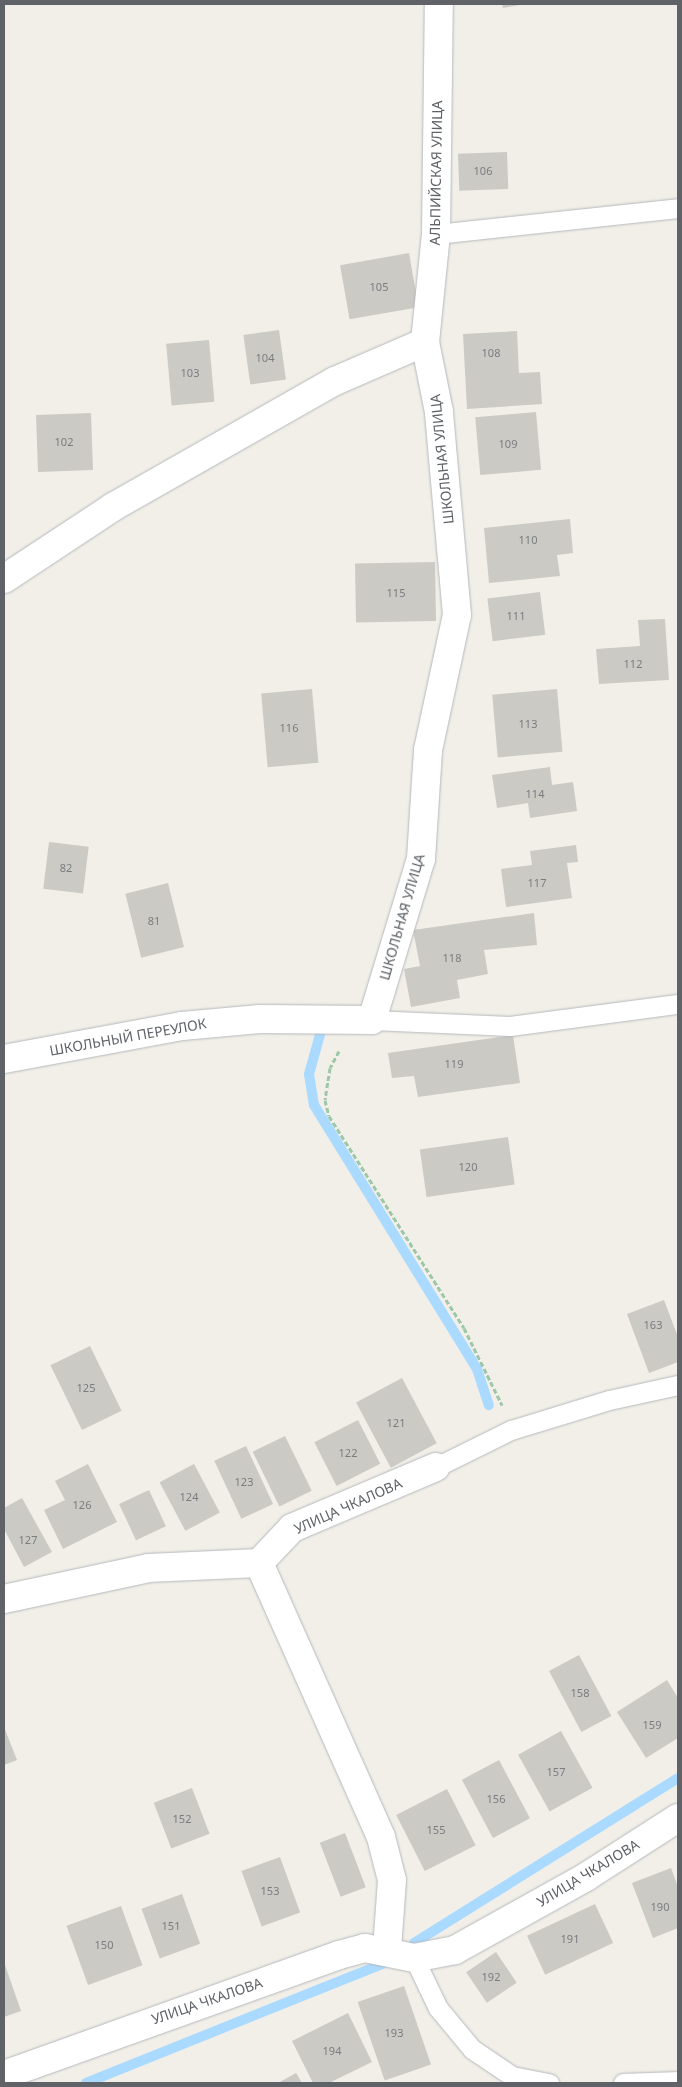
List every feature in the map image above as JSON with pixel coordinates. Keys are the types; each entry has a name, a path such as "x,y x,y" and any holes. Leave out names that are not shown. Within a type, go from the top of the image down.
{"street":[{"name":"АЛЬПИЙСКАЯ УЛИЦА","path":"425,342 436,234 439,4"},
{"path":"4,578 113,507 335,381 425,342"},
{"name":"ШКОЛЬНАЯ УЛИЦА","path":"372,1020 421,859 428,750 457,615 439,412 425,342"},
{"name":"ШКОЛЬНЫЙ ПЕРЕУЛОК","path":"4,1059 182,1026 260,1019 372,1020"},
{"name":"УЛИЦА ЧКАЛОВА","path":"258,1563 292,1528 436,1467"},
{"path":"4,1599 148,1568 258,1563 381,1836 392,1880 387,1950"},
{"name":"УЛИЦА ЧКАЛОВА","path":"4,2075 339,1955 365,1948 387,1950 414,1958 455,1950 586,1878 678,1818"}],"lane":[{"path":"436,234 678,208"},
{"path":"372,1020 510,1026 678,1004"},
{"path":"436,1467 511,1430 609,1400 678,1385"},
{"path":"414,1958 438,2008 472,2049 512,2076 549,2083"},
{"path":"623,2083 678,2081"}],"path":[{"path":"372,1020 347,1038 330,1068 325,1100 329,1116 464,1328 511,1430"}],"building":[{"path":"502,4 520,4 520,5 503,8"},
{"path":"507,152 508,189 459,191 458,154"},
{"path":"409,253 419,307 350,319 340,265"},
{"path":"279,330 286,380 250,385 243,335"},
{"path":"517,331 519,373 540,372 542,404 467,409 463,334"},
{"path":"209,340 214,402 172,406 166,344"},
{"path":"536,412 541,470 480,475 475,417"},
{"path":"91,413 93,470 38,472 36,415"},
{"path":"570,519 573,553 557,555 560,576 489,583 484,528"},
{"path":"435,562 436,621 356,622 355,563"},
{"path":"540,592 545,635 493,641 487,598"},
{"path":"665,619 669,680 599,684 596,649 640,646 638,620"},
{"path":"312,689 318,763 268,767 261,693"},
{"path":"557,689 562,752 498,757 492,695"},
{"path":"550,767 552,785 573,782 577,811 530,818 528,803 497,808 492,775"},
{"path":"49,842 89,847 83,894 43,889"},
{"path":"576,845 578,862 567,863 572,898 506,907 501,869 532,865 530,851"},
{"path":"168,883 184,947 141,958 125,894"},
{"path":"534,913 537,945 484,950 488,974 457,980 460,998 411,1007 404,969 420,966 413,930"},
{"path":"513,1035 520,1083 418,1097 414,1076 392,1078 388,1053"},
{"path":"508,1137 515,1185 427,1197 420,1149"},
{"path":"664,1300 678,1337 678,1362 649,1373 627,1314"},
{"path":"90,1346 122,1411 82,1430 50,1365"},
{"path":"402,1378 437,1443 391,1468 356,1402"},
{"path":"358,1420 380,1464 337,1486 314,1442"},
{"path":"285,1436 312,1491 279,1507 253,1452"},
{"path":"246,1446 273,1504 241,1519 214,1461"},
{"path":"88,1464 117,1522 63,1549 44,1510 65,1500 55,1481"},
{"path":"194,1464 220,1513 185,1531 160,1482"},
{"path":"149,1490 166,1526 136,1540 119,1504"},
{"path":"22,1498 52,1552 24,1567 4,1529 4,1508"},
{"path":"579,1655 611,1716 581,1732 549,1671"},
{"path":"667,1680 678,1698 678,1738 646,1758 617,1712"},
{"path":"4,1727 17,1760 4,1765"},
{"path":"561,1731 593,1788 550,1812 518,1755"},
{"path":"499,1760 530,1818 493,1838 462,1780"},
{"path":"192,1788 210,1834 171,1848 154,1803"},
{"path":"447,1789 476,1845 425,1871 396,1815"},
{"path":"345,1833 366,1887 341,1897 320,1843"},
{"path":"280,1857 300,1912 262,1926 241,1871"},
{"path":"671,1868 678,1887 678,1928 653,1938 632,1883"},
{"path":"182,1894 200,1944 160,1959 142,1909"},
{"path":"595,1904 613,1943 545,1975 527,1936"},
{"path":"121,1906 143,1965 88,1985 66,1926"},
{"path":"496,1952 517,1983 487,2003 466,1972"},
{"path":"4,1962 21,2011 4,2017"},
{"path":"404,1986 431,2064 385,2080 358,2002"},
{"path":"348,2013 372,2062 329,2083 313,2083 292,2041"},
{"path":"296,2073 302,2083 278,2083"}],"waterway":[{"path":"321,1031 309,1074 314,1105 477,1369 489,1405"},
{"path":"414,1943 678,1778"},
{"path":"86,2083 384,1963"}]}
